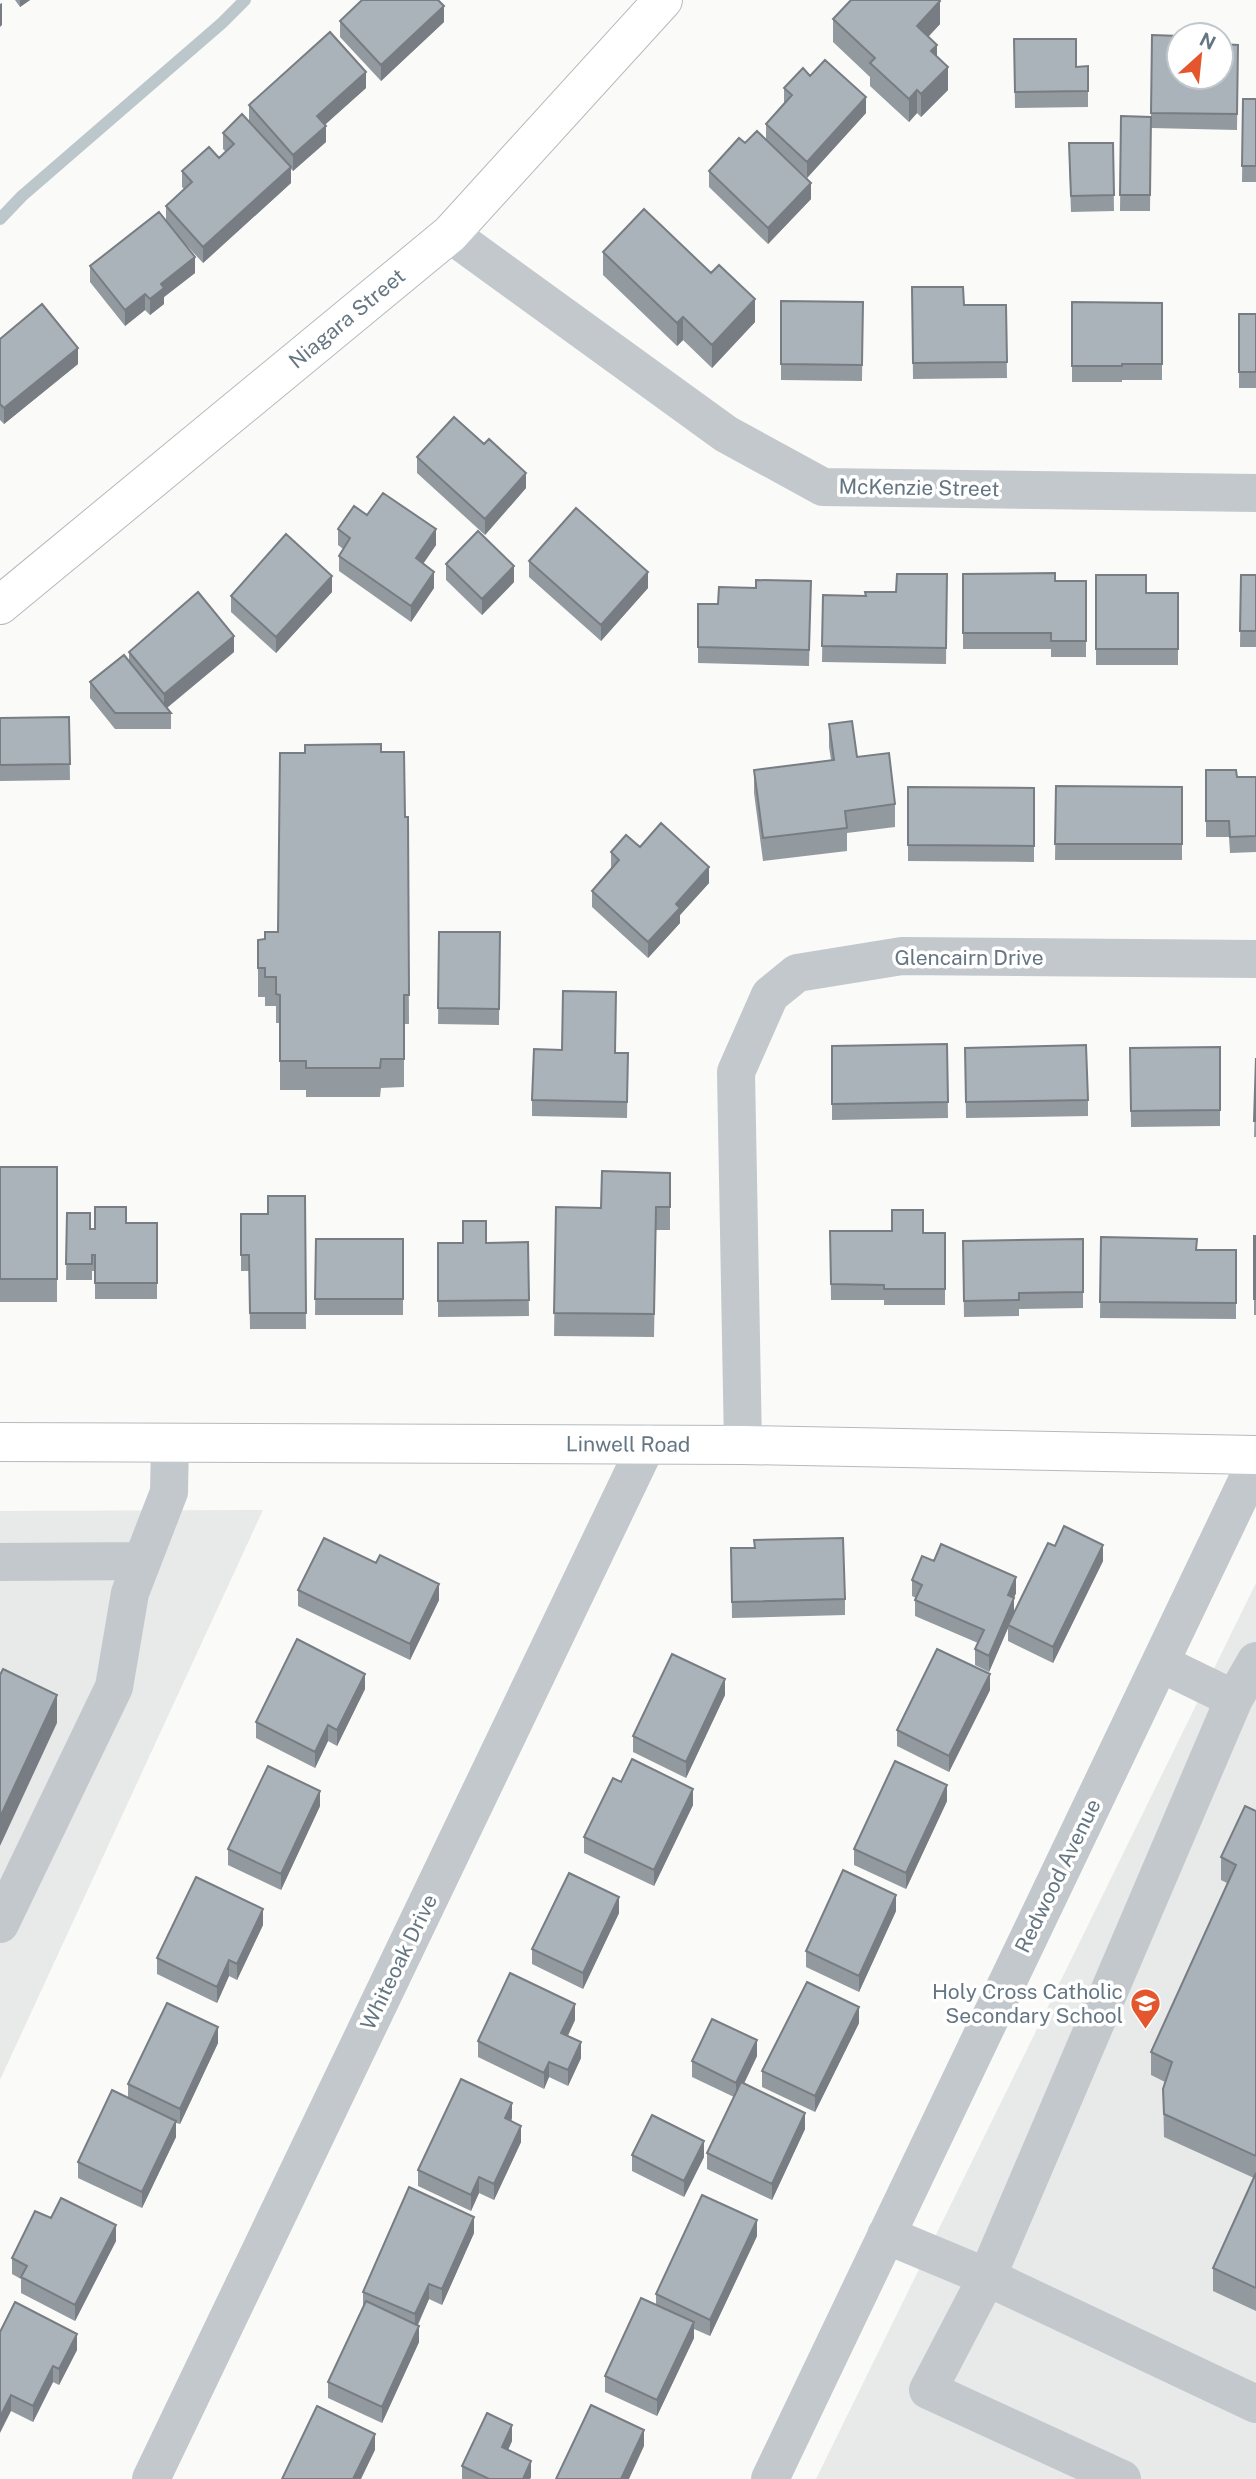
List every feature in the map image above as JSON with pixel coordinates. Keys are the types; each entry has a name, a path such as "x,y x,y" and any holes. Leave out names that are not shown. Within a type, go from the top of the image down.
{"main road":[{"name":"Niagara Street","path":"0,605 450,234 663,0"},
{"name":"Linwell Road","path":"0,1442 647,1444 1256,1455"}],"street":[{"name":"McKenzie Street","path":"450,234 726,434 822,486 1256,493"},
{"name":"Glencairn Drive","path":"743,1445 736,1072 770,995 797,973 902,956 1256,959"},
{"path":"0,1924 114,1687 130,1593 169,1492 170,1443"},
{"name":"Whiteoak Drive","path":"151,2479 647,1444"},
{"name":"Redwood Avenue","path":"770,2479 1256,1462"},
{"path":"0,1562 142,1560"},
{"path":"1122,2479 928,2390 987,2277 1234,1699 1256,1661"},
{"path":"1160,1663 1234,1699"},
{"path":"886,2235 987,2277 1256,2404"}],"shaded area":[{"path":"263,1510 0,2080 0,1511"},
{"name":"Holy Cross Catholic Secondary School","path":"1256,1583 1256,2479 816,2479"}],"building":[{"path":"362,0 438,0 444,6 381,65 340,21"},
{"path":"851,0 939,0 917,26 937,45 931,51 948,67 921,94 917,90 909,99 870,63 875,58 833,19"},
{"path":"330,32 366,72 317,116 326,126 293,155 249,105"},
{"path":"1152,35 1165,35 1165,91 1235,91 1235,45 1238,45 1237,114 1151,113"},
{"path":"1014,39 1076,39 1076,67 1088,66 1088,91 1015,92"},
{"path":"825,60 866,97 807,162 766,124 792,95 784,88 803,68 810,76"},
{"path":"1243,99 1256,99 1256,166 1242,166"},
{"path":"242,114 291,167 203,247 166,206 192,182 182,171 209,147 219,158 234,144 223,133"},
{"path":"1121,116 1151,117 1150,195 1120,195"},
{"path":"757,131 811,183 768,228 709,171 739,138 745,143"},
{"path":"1069,143 1113,143 1114,195 1071,196"},
{"path":"644,209 711,273 719,265 755,299 712,345 683,317 677,323 603,252"},
{"path":"159,212 195,257 161,284 164,288 150,299 145,294 125,310 90,266"},
{"path":"912,287 963,287 964,305 1006,305 1007,362 913,363"},
{"path":"781,301 863,302 862,365 781,364"},
{"path":"1072,302 1162,303 1162,364 1072,366"},
{"path":"42,304 78,348 4,408 0,404 0,339"},
{"path":"1239,314 1256,314 1256,372 1239,372"},
{"path":"454,417 484,444 489,439 526,473 485,519 417,457"},
{"path":"383,493 436,529 416,558 434,572 411,606 339,556 350,538 338,529 354,506 367,515"},
{"path":"576,508 648,572 601,625 529,561"},
{"path":"478,531 514,566 482,599 446,564"},
{"path":"286,534 332,576 276,637 231,596"},
{"path":"1055,573 1055,581 1086,581 1086,641 1051,641 1051,633 963,633 963,574"},
{"path":"897,574 947,574 946,648 822,646 823,595 866,596 865,592 896,592"},
{"path":"1096,575 1146,575 1146,593 1178,593 1178,649 1096,649"},
{"path":"1241,575 1256,575 1256,631 1240,631"},
{"path":"756,580 811,581 809,650 698,647 698,604 718,604 719,587 756,588"},
{"path":"198,592 234,636 164,694 129,652"},
{"path":"124,655 171,713 115,713 90,682"},
{"path":"69,717 70,764 0,765 0,718"},
{"path":"852,721 857,757 889,753 895,804 845,811 847,828 763,838 754,770 834,760 829,724"},
{"path":"381,744 381,752 404,752 405,817 408,817 409,995 404,995 404,1059 381,1059 380,1068 306,1068 306,1061 280,1061 280,995 276,994 276,977 265,977 265,968 258,968 258,940 265,939 265,932 278,932 280,753 305,753 305,745"},
{"path":"1206,770 1236,770 1237,777 1256,777 1256,836 1230,837 1229,821 1206,821"},
{"path":"1056,786 1182,787 1182,844 1055,844"},
{"path":"908,787 1034,788 1034,846 908,845"},
{"path":"661,823 709,867 676,904 680,908 648,942 592,891 619,860 611,852 626,835 640,847"},
{"path":"439,932 500,932 499,1009 438,1008"},
{"path":"563,991 616,992 615,1053 628,1053 627,1102 532,1100 534,1049 562,1050"},
{"path":"947,1044 948,1102 832,1104 832,1046"},
{"path":"1086,1045 1088,1100 966,1102 965,1048"},
{"path":"1220,1047 1220,1110 1131,1111 1130,1048"},
{"path":"1256,1058 1256,1121 1254,1121"},
{"path":"0,1167 57,1167 57,1279 0,1279"},
{"path":"602,1171 670,1173 670,1207 656,1207 654,1314 554,1313 556,1207 601,1208"},
{"path":"268,1196 305,1196 306,1313 250,1313 249,1255 241,1255 241,1214 268,1214"},
{"path":"95,1207 126,1207 126,1223 157,1223 157,1283 95,1283 95,1255 92,1255 92,1264 66,1264 67,1213 90,1213 90,1229 95,1229"},
{"path":"892,1210 923,1210 923,1233 945,1233 945,1289 884,1289 884,1285 831,1284 830,1231 892,1231"},
{"path":"463,1221 486,1221 486,1243 528,1242 529,1300 438,1301 438,1243 463,1243"},
{"path":"1256,1236 1256,1299 1254,1299"},
{"path":"1101,1237 1197,1239 1196,1250 1236,1250 1236,1303 1100,1302"},
{"path":"316,1239 403,1239 403,1299 315,1299"},
{"path":"1083,1239 1083,1292 1019,1293 1019,1300 964,1301 963,1241"},
{"path":"1064,1526 1103,1545 1053,1647 1008,1625 1048,1543 1055,1546"},
{"path":"324,1538 376,1563 380,1555 439,1584 410,1644 298,1590"},
{"path":"843,1538 845,1599 732,1602 731,1548 755,1548 754,1540"},
{"path":"941,1544 1016,1577 1008,1595 1014,1598 989,1656 975,1649 984,1630 915,1600 922,1585 912,1580 922,1556 934,1561"},
{"path":"297,1639 365,1674 337,1730 328,1725 315,1752 256,1722"},
{"path":"937,1649 990,1674 949,1756 897,1730"},
{"path":"672,1654 725,1679 686,1762 633,1736"},
{"path":"3,1669 57,1695 0,1817 0,1675"},
{"path":"632,1759 693,1789 654,1870 584,1837 613,1778 621,1782"},
{"path":"895,1761 947,1785 906,1873 854,1849"},
{"path":"268,1766 320,1791 281,1874 228,1849"},
{"path":"1245,1806 1256,1811 1256,2156 1164,2114 1163,2089 1172,2062 1151,2052 1236,1865 1221,1857"},
{"path":"843,1870 896,1895 859,1976 806,1951"},
{"path":"569,1873 619,1897 583,1973 532,1949"},
{"path":"196,1877 263,1909 237,1964 229,1960 217,1987 157,1958"},
{"path":"510,1973 575,2004 561,2033 581,2042 568,2070 549,2062 544,2073 478,2041"},
{"path":"807,1982 859,2007 815,2096 762,2071"},
{"path":"167,2003 218,2027 180,2109 128,2084"},
{"path":"712,2019 757,2040 736,2083 692,2061"},
{"path":"461,2079 512,2103 505,2118 521,2126 494,2184 479,2177 471,2195 418,2170"},
{"path":"741,2082 805,2113 772,2184 707,2153"},
{"path":"112,2090 176,2121 142,2192 78,2162"},
{"path":"652,2115 704,2141 684,2181 632,2155"},
{"path":"1256,2173 1256,2288 1213,2268"},
{"path":"409,2187 474,2217 442,2289 429,2284 415,2314 363,2292"},
{"path":"702,2195 757,2220 710,2320 656,2294"},
{"path":"61,2198 116,2225 75,2305 21,2277 27,2266 12,2258 35,2211 51,2218"},
{"path":"641,2298 694,2322 657,2400 605,2376"},
{"path":"366,2301 419,2326 382,2407 328,2382"},
{"path":"15,2302 77,2334 59,2369 53,2366 33,2406 11,2395 0,2417 0,2332"},
{"path":"591,2405 644,2430 621,2479 556,2479"},
{"path":"317,2406 375,2434 353,2479 282,2479"},
{"path":"487,2413 512,2425 502,2447 531,2461 523,2479 489,2479 462,2466"}],"waterway":[{"path":"0,219 22,196 245,0"}],"place":[{"name":"Holy Cross Catholic Secondary School","path":"1146,2031"}]}
